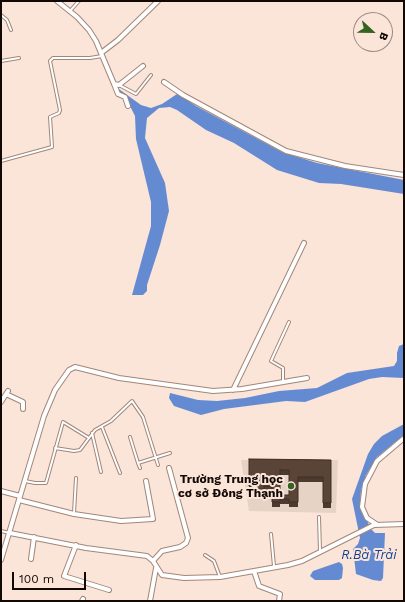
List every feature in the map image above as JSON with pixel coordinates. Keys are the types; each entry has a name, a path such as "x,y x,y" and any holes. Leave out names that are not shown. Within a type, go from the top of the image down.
{"street":[{"path":"57,1 70,11 89,30 117,84 118,94 125,98 128,106"},
{"path":"101,54 118,40 158,1"},
{"path":"117,84 143,66"},
{"path":"164,82 190,99 286,151 338,164 404,175"},
{"path":"233,390 304,243"},
{"path":"1,560 51,398 60,381 69,370 75,367 119,378 213,391 233,390 307,378"},
{"path":"1,402 7,392 23,402 23,409"},
{"path":"375,525 366,518 362,507 365,484 377,461 403,439"},
{"path":"153,561 162,551 180,547 186,543 188,538 169,468"},
{"path":"1,491 74,514 121,521 153,519 146,481"},
{"path":"10,533 120,554 147,556 153,561 156,568 162,575 167,577 184,578 220,577 274,568 302,561 375,525 404,524"},
{"path":"31,559 34,537"},
{"path":"76,546 64,576 109,590"},
{"path":"150,601 156,568"},
{"path":"254,571 260,586 280,594 279,601"}],"lane":[{"path":"70,11 79,1"},
{"path":"1,15 8,20 11,30"},
{"path":"1,161 52,147 50,117 60,110 50,61 53,58 90,58 101,54"},
{"path":"1,61 19,58"},
{"path":"117,84 136,94 151,75"},
{"path":"283,382 283,368 271,361 289,322"},
{"path":"55,448 74,451 80,450 92,433 102,427 132,401 143,417 158,465"},
{"path":"25,480 35,483 46,483 63,422 89,438"},
{"path":"102,427 120,472"},
{"path":"92,433 101,472"},
{"path":"130,437 140,468"},
{"path":"138,463 170,453"},
{"path":"74,514 76,478"},
{"path":"319,517 320,552"},
{"path":"1,532 10,533"},
{"path":"271,534 274,568"},
{"path":"205,555 214,561 220,577"}],"shaded area":[{"name":"Trường Trung học cơ sở Đông Thạnh","path":"241,460 338,460 336,513 249,511"}],"water":[{"path":"116,87 141,105 151,108 162,104 177,94 185,94 190,102 196,106 282,152 317,163 404,180 404,194 341,184 319,183 277,170 234,143 206,130 177,110 170,107 159,108 147,118 145,138 165,183 169,211 147,285 147,291 143,295 132,295 151,226 151,202 136,139 135,116 126,98 119,93"},
{"path":"404,344 404,378 382,377 369,379 305,402 286,401 224,409 201,415 174,406 169,398 170,393 198,400 217,401 245,398 279,391 317,388 347,373 394,366 397,361 399,346"},
{"name":"R.Bà Trải","path":"404,424 404,435 377,457 366,475 361,490 360,506 371,529 375,533 385,533 383,578 381,581 373,580 356,574 353,549 358,544 360,538 352,499 368,454 374,444 382,436"},
{"name":"R.Bà Trải","path":"339,562 342,564 343,568 342,578 339,580 315,580 310,576 313,571"}],"building":[{"path":"249,459 331,460 331,503 323,503 323,477 298,477 298,502 289,502 289,499 280,499 280,502 272,502 272,486 264,486 264,489 252,489 252,486 249,486","holes":["280,470 289,470 289,495 280,495"]}],"place":[{"name":"Trường Trung học cơ sở Đông Thạnh","path":"291,486"}]}
